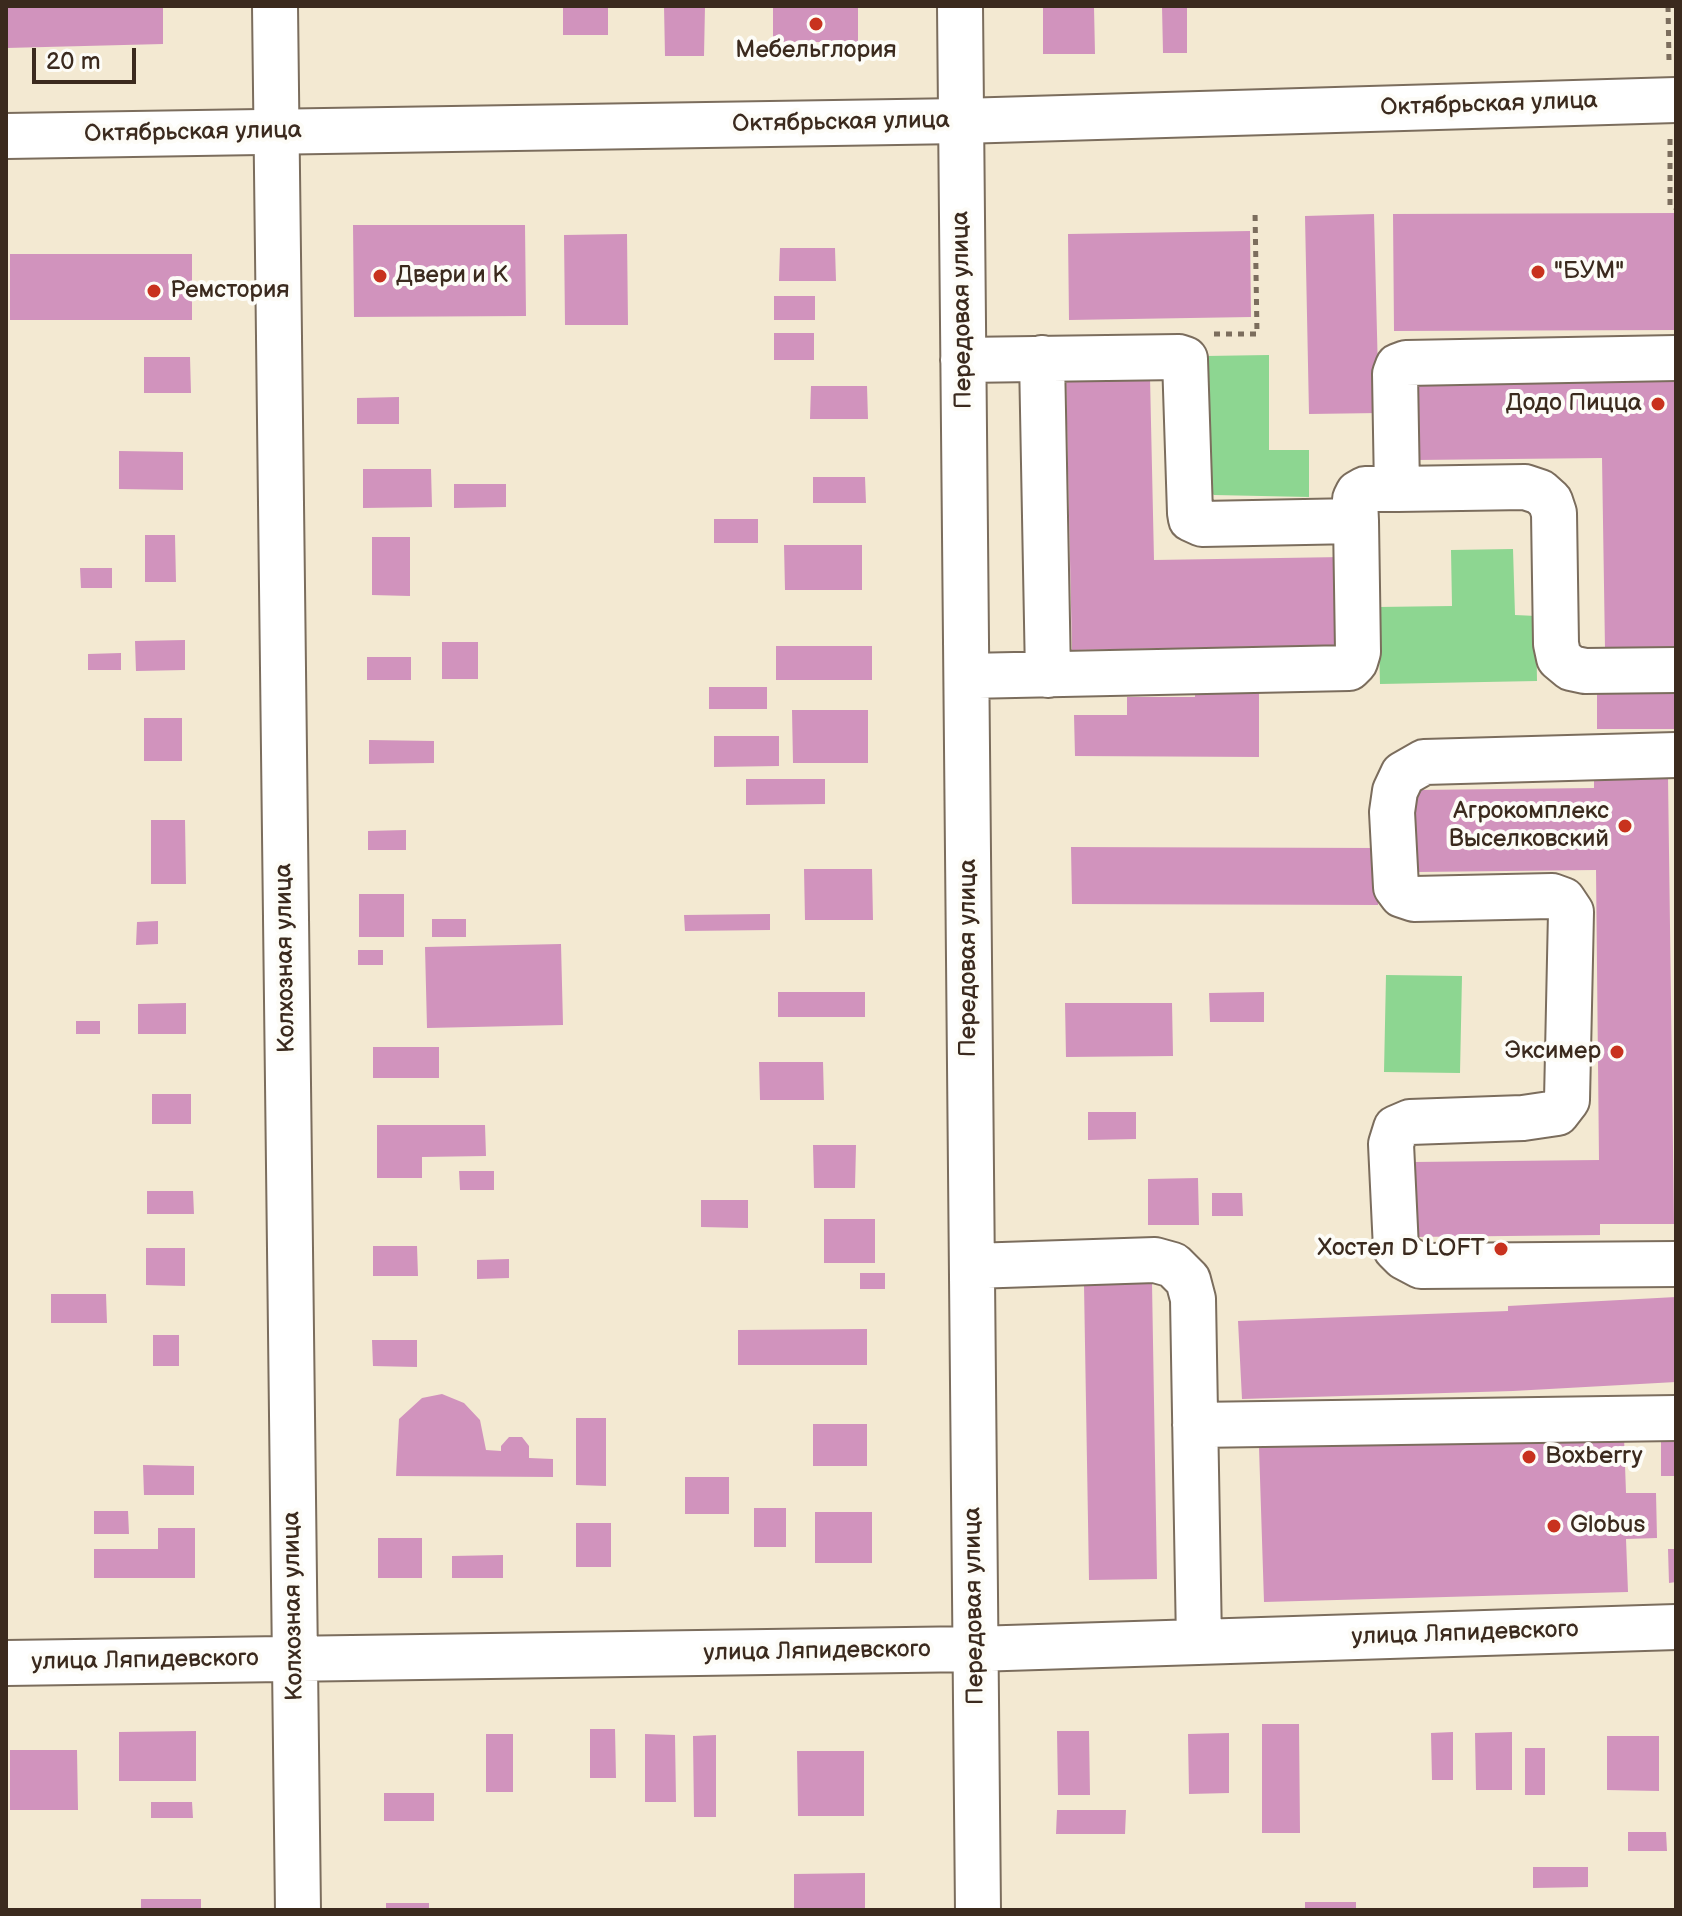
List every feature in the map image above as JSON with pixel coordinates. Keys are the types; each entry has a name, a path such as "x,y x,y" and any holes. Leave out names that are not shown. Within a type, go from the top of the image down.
{"street":[{"name":"Колхозная улица","path":"275,6 298,1910"},
{"name":"Передовая улица","path":"960,6 978,1910"},
{"name":"Октябрьская улица","path":"6,136 961,121 1672,79"},
{"path":"1042,358 1048,675"},
{"path":"1397,489 1395,374 1398,366 1406,363 1676,358"},
{"path":"963,360 1185,359 1191,519 1202,524 1356,521"},
{"path":"967,676 1349,668 1358,652 1355,499 1358,493 1365,489 1525,487 1540,492 1550,501 1554,513 1556,644 1559,658 1571,668 1585,671 1676,670"},
{"path":"1676,755 1424,762 1403,774 1395,791 1392,812 1396,887 1402,895 1414,899 1552,896 1563,900 1571,912 1567,1100 1557,1113 1523,1118 1410,1122 1396,1128 1391,1144 1396,1249 1421,1266 1676,1264"},
{"path":"972,1266 1155,1260 1173,1265 1188,1280 1193,1299 1199,1642"},
{"path":"1195,1425 1676,1418"},
{"name":"улица Ляпидевского","path":"6,1663 975,1649 1676,1627"}],"path":[{"path":"1672,79 1676,50"},
{"path":"1179,357 1178,335 1257,334 1255,210"}],"green space":[{"path":"1269,355 1269,450 1309,450 1309,497 1214,495 1208,490 1206,356"},
{"path":"1513,549 1515,615 1536,616 1537,681 1380,684 1378,607 1452,606 1451,550"},
{"path":"1386,975 1462,976 1460,1073 1384,1072"}],"building":[{"path":"6,6 163,6 163,44 6,48"},
{"path":"563,6 608,6 608,35 563,35"},
{"path":"664,6 705,6 704,56 665,56"},
{"name":"Мебельглория","path":"773,6 858,6 858,42 773,42"},
{"path":"1162,6 1187,6 1187,53 1163,53"},
{"path":"1094,7 1095,54 1043,54 1043,8"},
{"path":"1676,213 1676,330 1394,331 1393,214"},
{"path":"1374,214 1379,413 1309,414 1305,216"},
{"path":"353,225 525,225 526,316 354,317"},
{"path":"1250,231 1251,317 1069,320 1068,234"},
{"path":"627,234 628,325 565,325 564,235"},
{"path":"780,248 835,248 836,281 779,281"},
{"path":"10,254 192,254 192,320 10,320"},
{"path":"774,296 815,296 815,320 774,320"},
{"path":"774,333 814,333 814,360 774,360"},
{"path":"144,357 190,357 191,393 144,393"},
{"path":"1150,377 1154,560 1343,557 1346,645 1072,650 1066,378"},
{"path":"1675,378 1676,648 1605,649 1602,458 1416,460 1415,381"},
{"path":"811,386 867,386 868,419 810,419"},
{"path":"399,397 399,424 357,424 357,398"},
{"path":"119,451 183,452 183,490 119,489"},
{"path":"363,469 431,469 432,507 363,508"},
{"path":"813,477 865,477 866,503 813,503"},
{"path":"454,484 506,484 506,507 454,508"},
{"path":"714,519 758,519 758,543 714,543"},
{"path":"145,535 175,535 176,582 145,582"},
{"path":"372,537 410,537 410,596 372,595"},
{"path":"784,545 862,545 862,590 785,590"},
{"path":"80,568 112,568 112,588 81,588"},
{"path":"185,640 185,670 136,671 135,641"},
{"path":"442,642 478,642 478,679 442,679"},
{"path":"776,646 872,646 872,680 776,680"},
{"path":"121,653 121,670 88,670 88,654"},
{"path":"367,657 411,657 411,680 367,680"},
{"path":"1195,683 1259,683 1259,757 1075,756 1074,715 1127,715 1127,697 1195,697"},
{"path":"709,687 767,687 767,709 709,709"},
{"path":"1597,693 1676,693 1676,729 1597,729"},
{"path":"792,710 868,710 868,763 793,763"},
{"path":"144,718 182,718 182,761 144,761"},
{"path":"714,736 779,736 779,766 714,767"},
{"path":"369,740 434,741 434,763 369,764"},
{"path":"1594,766 1624,778 1668,777 1674,1224 1600,1224 1600,1235 1413,1237 1413,1162 1599,1160 1596,870 1416,872 1415,790 1594,788"},
{"path":"746,779 825,779 825,804 746,805"},
{"path":"151,820 185,820 186,884 151,884"},
{"path":"406,830 406,850 368,850 368,831"},
{"path":"1071,847 1378,848 1378,905 1072,904"},
{"path":"804,869 872,869 873,920 805,920"},
{"path":"359,894 404,894 404,937 359,937"},
{"path":"770,914 770,930 685,931 684,915"},
{"path":"432,919 466,919 466,937 432,937"},
{"path":"158,921 158,944 136,945 137,922"},
{"path":"561,944 563,1025 427,1028 425,947"},
{"path":"358,950 383,950 383,965 358,965"},
{"path":"778,992 865,992 865,1017 778,1017"},
{"path":"1264,992 1264,1022 1210,1022 1209,993"},
{"path":"186,1003 186,1034 138,1034 138,1004"},
{"path":"1065,1003 1172,1003 1173,1056 1066,1057"},
{"path":"76,1021 100,1021 100,1034 76,1034"},
{"path":"373,1047 439,1047 439,1078 373,1078"},
{"path":"759,1062 823,1062 824,1100 760,1100"},
{"path":"152,1094 191,1094 191,1124 152,1124"},
{"path":"1088,1112 1136,1112 1136,1139 1088,1140"},
{"path":"377,1125 485,1125 486,1156 422,1157 422,1178 377,1178"},
{"path":"813,1145 856,1145 855,1188 814,1188"},
{"path":"459,1171 494,1171 494,1190 460,1190"},
{"path":"1198,1178 1199,1225 1148,1225 1148,1179"},
{"path":"147,1191 193,1191 194,1214 147,1214"},
{"path":"1212,1193 1242,1193 1243,1216 1212,1216"},
{"path":"701,1200 748,1200 748,1228 701,1227"},
{"path":"824,1219 875,1219 875,1263 824,1263"},
{"path":"373,1246 417,1246 418,1276 373,1276"},
{"path":"146,1248 185,1248 185,1286 146,1285"},
{"path":"509,1259 509,1278 477,1279 477,1260"},
{"path":"860,1273 885,1273 885,1289 860,1289"},
{"path":"1152,1283 1157,1579 1089,1580 1084,1285"},
{"path":"51,1294 106,1294 107,1323 51,1323"},
{"path":"1676,1297 1676,1382 1513,1391 1242,1399 1238,1321 1508,1311 1508,1306"},
{"path":"867,1329 867,1365 738,1365 738,1330"},
{"path":"153,1335 179,1335 179,1366 153,1366"},
{"path":"372,1340 417,1340 417,1367 373,1366"},
{"path":"442,1394 464,1403 480,1420 486,1450 501,1451 501,1446 509,1437 522,1437 529,1446 529,1458 553,1459 553,1477 396,1476 399,1419 422,1398"},
{"path":"576,1418 606,1418 606,1486 576,1485"},
{"path":"813,1424 867,1424 867,1466 813,1466"},
{"path":"1624,1437 1626,1493 1656,1493 1657,1538 1626,1539 1628,1592 1264,1602 1259,1447"},
{"path":"1676,1439 1676,1476 1661,1476 1661,1440"},
{"path":"143,1465 194,1466 194,1495 144,1495"},
{"path":"685,1477 729,1477 729,1514 685,1514"},
{"path":"754,1508 786,1508 786,1547 754,1547"},
{"path":"94,1511 128,1511 129,1534 94,1534"},
{"path":"815,1512 872,1512 872,1563 815,1563"},
{"path":"576,1523 611,1523 611,1567 576,1567"},
{"path":"158,1528 195,1528 195,1578 94,1578 94,1549 158,1549"},
{"path":"378,1538 422,1538 422,1578 378,1578"},
{"path":"1668,1549 1676,1549 1676,1582 1669,1583"},
{"path":"503,1555 503,1578 452,1578 452,1556"},
{"path":"1262,1724 1299,1724 1300,1833 1262,1833"},
{"path":"590,1729 615,1729 616,1778 590,1778"},
{"path":"196,1731 196,1781 119,1781 119,1732"},
{"path":"1057,1731 1089,1731 1090,1795 1058,1795"},
{"path":"1453,1732 1453,1780 1432,1780 1431,1733"},
{"path":"1512,1732 1512,1790 1476,1790 1475,1733"},
{"path":"1229,1733 1229,1793 1189,1794 1188,1734"},
{"path":"486,1734 513,1734 513,1792 486,1792"},
{"path":"645,1734 675,1735 676,1802 645,1802"},
{"path":"716,1735 716,1817 694,1817 693,1736"},
{"path":"1607,1736 1659,1736 1659,1791 1607,1790"},
{"path":"1525,1748 1545,1748 1545,1795 1525,1795"},
{"path":"10,1750 77,1750 78,1810 10,1810"},
{"path":"797,1751 864,1751 864,1816 798,1816"},
{"path":"384,1793 434,1793 434,1821 384,1821"},
{"path":"151,1802 192,1802 193,1818 151,1818"},
{"path":"1057,1810 1126,1810 1125,1834 1056,1834"},
{"path":"1628,1832 1666,1832 1667,1851 1628,1851"},
{"path":"1533,1867 1588,1867 1588,1887 1533,1888"},
{"path":"865,1873 865,1910 794,1910 794,1874"},
{"path":"141,1899 201,1899 201,1910 141,1910"},
{"path":"1305,1902 1356,1902 1356,1910 1305,1910"},
{"path":"386,1903 429,1903 429,1910 386,1910"}],"place":[{"name":"Мебельглория","path":"816,24"},
{"name":"\"БУМ\"","path":"1538,272"},
{"name":"Двери и К","path":"380,276"},
{"name":"Ремстория","path":"154,291"},
{"name":"Додо Пицца","path":"1658,404"},
{"name":"Агрокомплекс Выселковский","path":"1625,826"},
{"name":"Эксимер","path":"1617,1052"},
{"name":"Хостел D LOFT","path":"1501,1249"},
{"name":"Boxberry","path":"1529,1457"},
{"name":"Globus","path":"1554,1526"}]}
